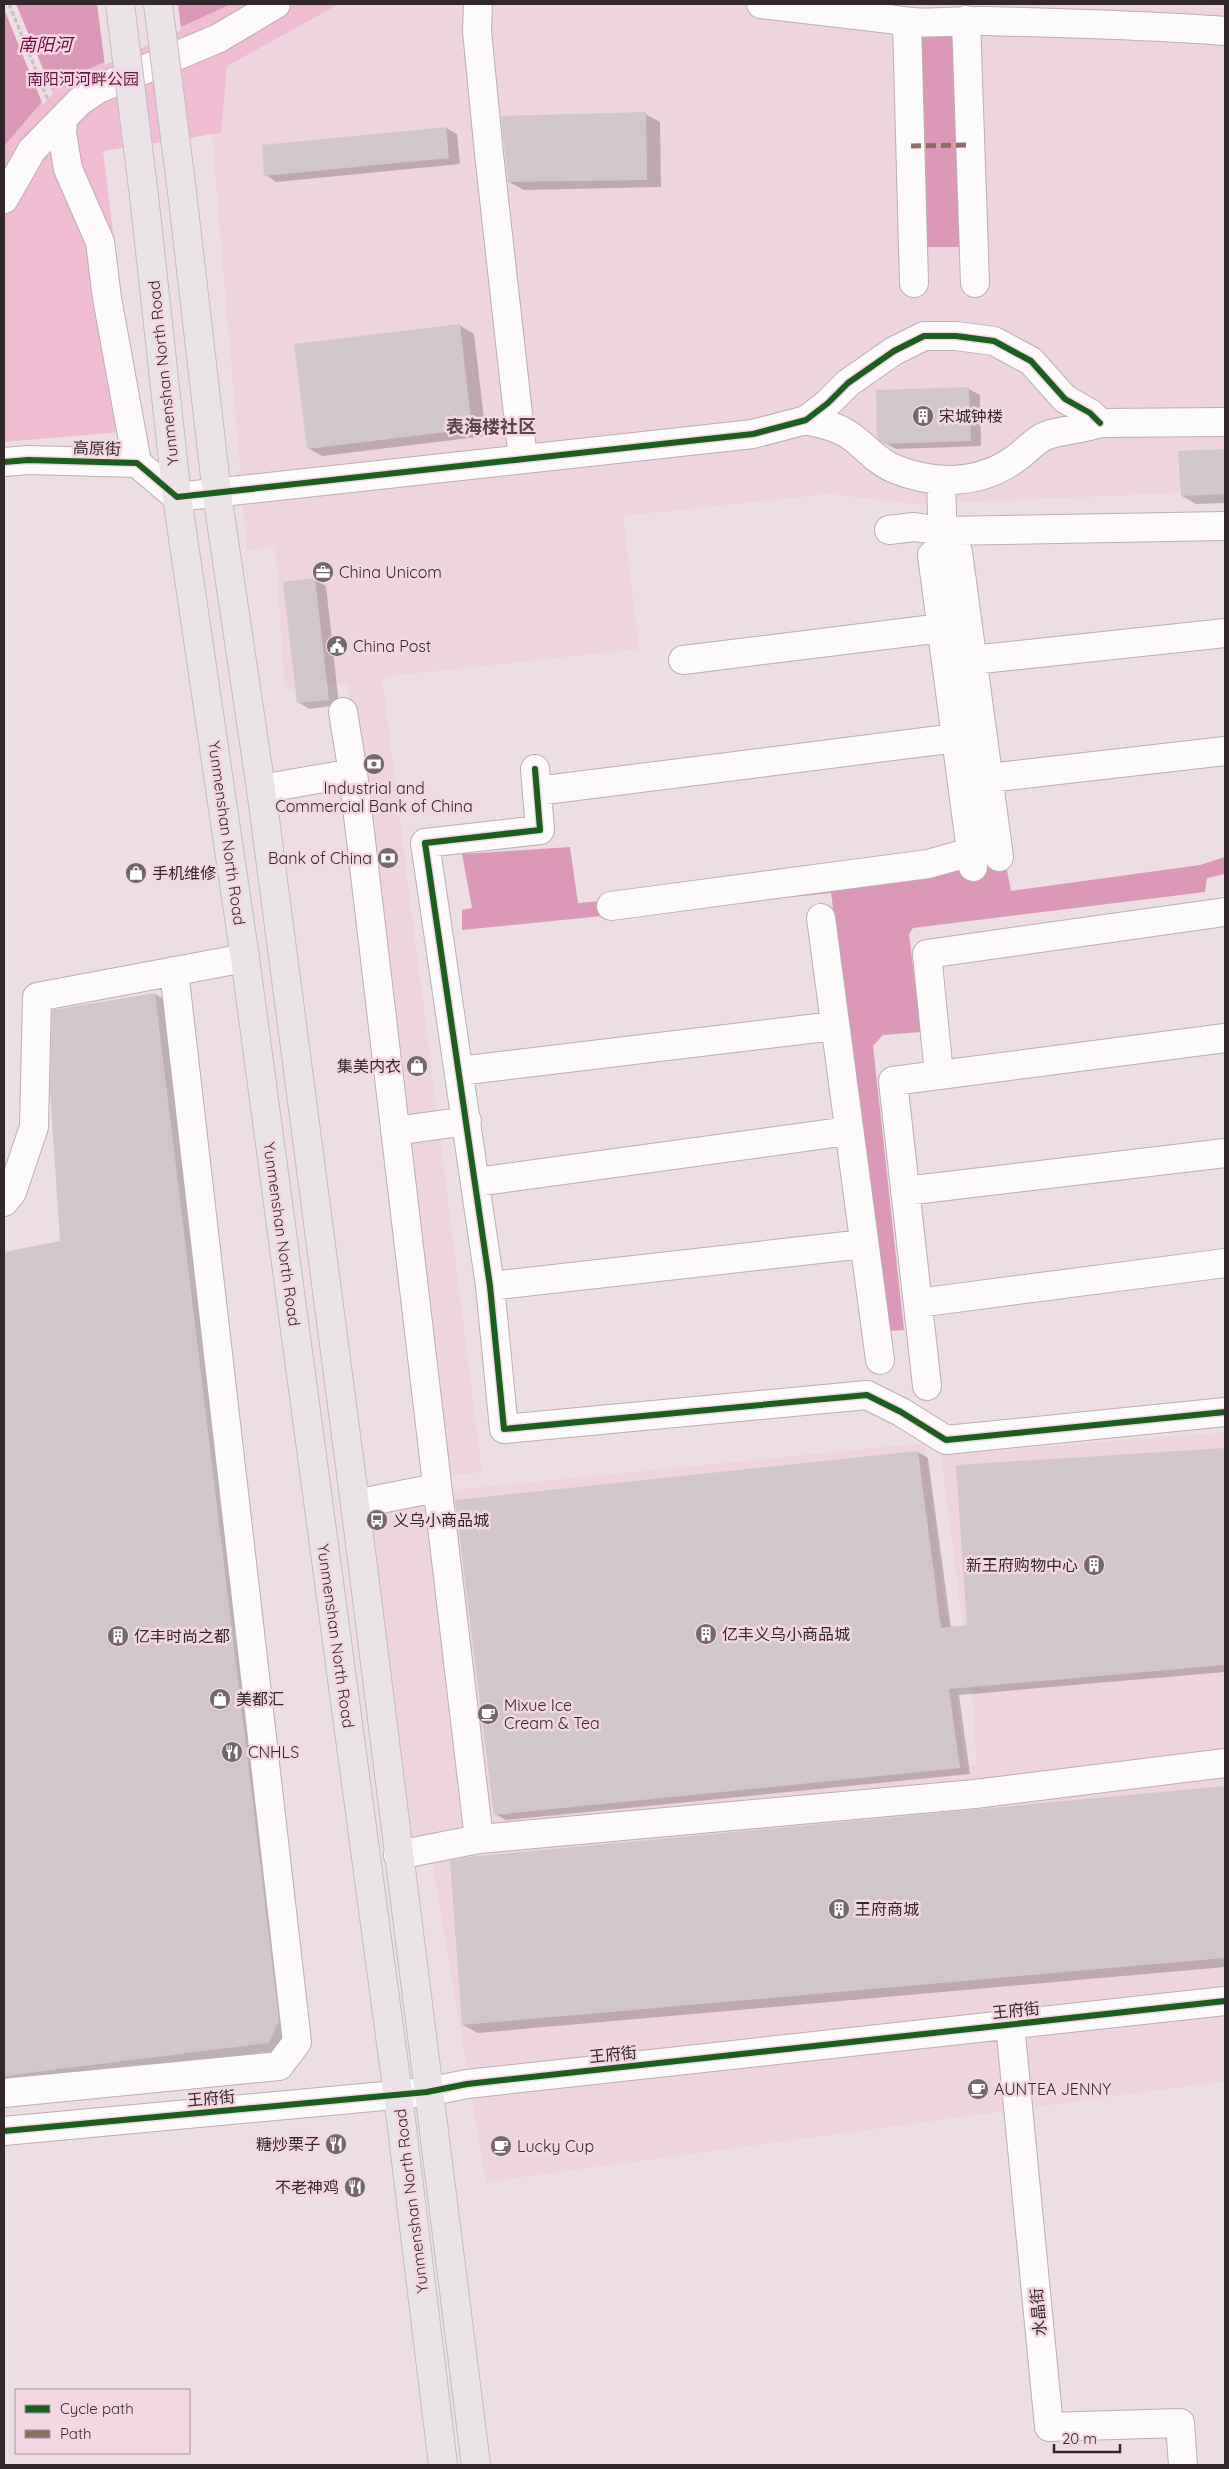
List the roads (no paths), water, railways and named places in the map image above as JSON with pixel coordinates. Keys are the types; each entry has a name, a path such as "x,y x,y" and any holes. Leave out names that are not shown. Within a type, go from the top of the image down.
{"main road":[{"name":"Yunmenshan North Road","path":"120,4 178,497 245,958 398,2095 443,2465"},
{"name":"Yunmenshan North Road","path":"158,4 217,494 261,789 355,1504 427,2092 476,2465"}],"street":[{"path":"4,199 32,150 49,130 56,112 80,101 98,88 219,38 276,4"},
{"path":"478,4 477,30 486,126 523,459"},
{"path":"761,4 890,19 908,23 966,20 1160,26 1225,31"},
{"path":"966,20 976,283"},
{"path":"908,23 914,283"},
{"path":"56,112 68,168 100,242 114,343 137,463"},
{"path":"178,497 753,434 806,420 828,403 848,383 894,351 924,336 956,336 994,341 1031,361 1065,399 1090,413 1100,423"},
{"path":"806,420 826,424 846,433 883,463 895,469 941,481 963,480 988,474 1014,460 1044,437 1066,430 1083,430 1100,423 1225,422"},
{"name":"高原街","path":"4,462 28,460 137,463 178,497"},
{"path":"611,906 972,859 932,555 943,539 941,481"},
{"path":"943,539 1225,526"},
{"path":"889,530 914,527 943,539 958,552 999,857"},
{"path":"683,660 942,628"},
{"path":"972,660 1225,633"},
{"path":"342,712 353,773 436,1488 479,1839"},
{"path":"956,738 536,780 540,830 425,843 476,1182 490,1286 504,1429 867,1395 901,1412 946,1440 1225,1412"},
{"path":"988,778 1225,751"},
{"path":"261,789 353,773"},
{"path":"939,1074 927,954 1225,916"},
{"path":"820,918 880,1360"},
{"path":"4,1202 12,1192 34,1127 37,997 245,958"},
{"path":"4,2093 279,2066 296,2042 174,971"},
{"path":"459,1071 834,1026"},
{"path":"927,1386 893,1081 1225,1038"},
{"path":"395,1132 467,1121"},
{"path":"476,1182 848,1131"},
{"path":"905,1191 1225,1153"},
{"path":"490,1286 864,1244"},
{"path":"918,1303 1225,1263"},
{"path":"355,1504 436,1488"},
{"path":"398,1855 479,1839 975,1794 1225,1763"},
{"name":"王府街","path":"4,2131 427,2092 467,2084 1225,2001"},
{"name":"水晶街","path":"1010,2024 1049,2427 1180,2423 1183,2465"}],"water":[{"name":"南阳河","path":"4,4 231,4 58,83 4,146"},
{"path":"919,31 958,32 966,247 926,247"},
{"path":"570,847 578,903 939,873 987,850 1007,870 1011,891 1200,865 1225,857 1225,874 1207,878 1205,892 913,928 909,934 921,1032 883,1035 873,1046 904,1330 890,1331 831,893 462,930 462,910 472,908 462,854"}],"place":[{"name":"宋城钟楼","path":"923,416"},
{"name":"China Unicom","path":"323,572"},
{"name":"China Post","path":"337,646"},
{"name":"Industrial and Commercial Bank of China","path":"374,764"},
{"name":"Bank of China","path":"388,858"},
{"name":"手机维修","path":"136,873"},
{"name":"集美内衣","path":"417,1066"},
{"name":"义乌小商品城","path":"377,1520"},
{"name":"新王府购物中心","path":"1094,1565"},
{"name":"亿丰义乌小商品城","path":"706,1634"},
{"name":"亿丰时尚之都","path":"118,1636"},
{"name":"美都汇","path":"220,1699"},
{"name":"Mixue Ice Cream & Tea","path":"488,1714"},
{"name":"CNHLS","path":"232,1752"},
{"name":"王府商城","path":"839,1909"},
{"name":"AUNTEA JENNY","path":"978,2089"},
{"name":"糖炒栗子","path":"336,2144"},
{"name":"Lucky Cup","path":"501,2146"},
{"name":"不老神鸡","path":"355,2187"}],"district":[{"name":"表海楼社区","path":"491,427"}],"park label":[{"name":"南阳河河畔公园","path":"83,79"}]}
